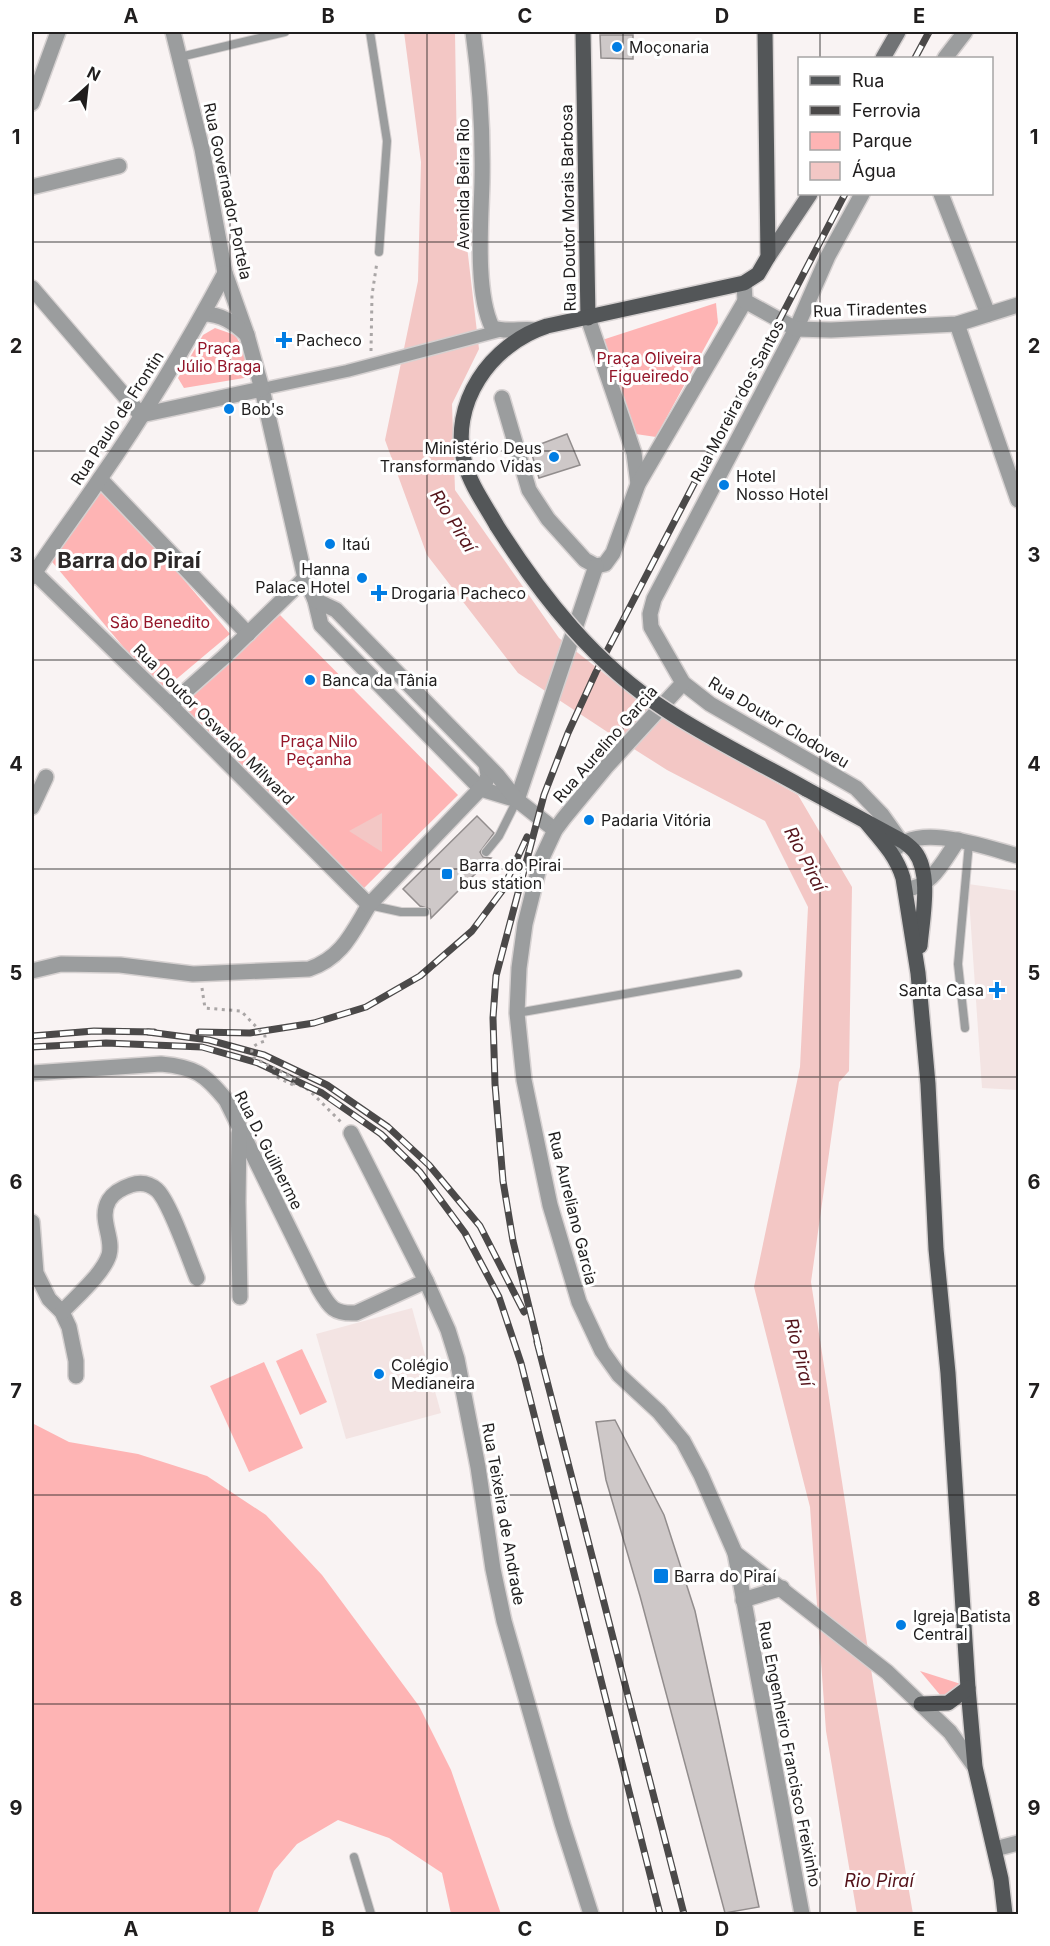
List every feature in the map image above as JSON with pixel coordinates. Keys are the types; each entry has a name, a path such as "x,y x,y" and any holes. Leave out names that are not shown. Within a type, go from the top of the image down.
{"main road":[{"name":"Rua Doutor Morais Barbosa","path":"583,32 588,318"},
{"path":"765,32 768,257"},
{"path":"884,57 898,32"},
{"path":"809,195 758,274 744,284 536,330 514,343 494,359 477,380 465,409 461,423 465,465 497,526 526,573 577,634 608,665 644,695 668,711 860,820 899,845 915,852 921,865 925,884 918,973"},
{"path":"899,845 899,865 905,888 918,973 928,1084 936,1249 948,1373 975,1767 995,1849 1005,1914"},
{"path":"921,1704 948,1702 968,1688"}],"street":[{"path":"32,103 58,32"},
{"name":"Rua Governador Portela","path":"173,32 202,149 225,273 247,335 262,389 305,578 315,600 321,625 481,789"},
{"name":"Avenida Beira Rio","path":"474,32 480,79 482,180 480,246 483,286 492,332"},
{"path":"946,57 965,32"},
{"path":"32,187 119,166"},
{"name":"Rua Moreira dos Santos","path":"651,627 650,614 654,599 796,329 828,256 861,195"},
{"path":"941,195 988,314"},
{"name":"Rua Paulo de Frontin","path":"32,574 100,479 203,314 225,273"},
{"path":"502,398 529,490 556,528 585,560 596,566 605,564 613,553 638,484 745,301 744,284"},
{"path":"32,288 141,415 347,371 492,332 523,328 536,330"},
{"name":"Rua Tiradentes","path":"745,301 796,329 831,330 957,324 1018,305"},
{"path":"203,314 217,315 228,320 247,335"},
{"name":"Rua Doutor Morais Barbosa","path":"588,318 633,453 638,484"},
{"path":"957,324 1018,500"},
{"path":"633,453 656,452"},
{"path":"100,479 248,634"},
{"path":"517,800 596,566"},
{"name":"Rua Doutor Oswaldo Milward","path":"32,574 170,705 369,905"},
{"path":"170,705 305,578"},
{"path":"315,600 336,610 486,764 517,800 555,830"},
{"name":"Rua Doutor Clodoveu","path":"651,627 683,683 710,704 856,788 882,815 899,845"},
{"name":"Rua Aurelino Garcia","path":"555,830 606,767 683,683"},
{"path":"32,971 61,964 120,965 193,974 309,969 324,964 335,956 348,941 369,905 481,789 488,775 486,764"},
{"path":"32,807 46,777"},
{"path":"481,789 517,800"},
{"name":"Rua Aureliano Garcia","path":"555,830 542,860 525,924 519,969 517,1013 524,1080 550,1205 579,1302 602,1351 619,1375 658,1412 683,1441 701,1475 735,1553"},
{"path":"899,845 929,837 963,841 1018,856"},
{"path":"905,888 915,888 925,884 963,841"},
{"name":"Rua D. Guilherme","path":"32,1072 161,1064 182,1066 197,1071 211,1082 226,1100 239,1130 331,1307 344,1314 356,1313 426,1281"},
{"path":"239,1130 240,1297"},
{"name":"Rua Teixeira de Andrade","path":"351,1133 426,1281 448,1330 457,1359 504,1621 591,1914"},
{"path":"62,1312 105,1262 110,1247 105,1224 106,1207 114,1194 133,1184 149,1185 162,1197 197,1278"},
{"path":"32,1222 36,1273 49,1299 62,1312 73,1339 76,1376"},
{"path":"735,1553 887,1672 950,1732 975,1767"},
{"name":"Rua Engenheiro Francisco Freixinho","path":"735,1553 802,1914"},
{"path":"743,1600 784,1590"},
{"path":"995,1849 1018,1843"}],"lane":[{"path":"180,57 285,32"},
{"path":"370,32 387,141 379,252"},
{"path":"486,852 499,836 517,800"},
{"path":"963,841 958,964 965,1028"},
{"path":"369,905 401,912 425,912"},
{"path":"517,1013 738,974"},
{"path":"354,1857 371,1914"}],"path":[{"path":"371,355 372,295 379,252"},
{"path":"202,995 205,1008 241,1011 265,1035 264,1041 252,1049 251,1053 254,1058 296,1079 293,1085 273,1075 274,1073 309,1090 351,1133"}],"shaded area":[{"name":"Santa Casa","path":"968,884 1018,891 1018,1090 982,1088"},
{"name":"Colégio Medianeira","path":"412,1308 441,1413 346,1439 316,1334"}],"green space":[{"name":"Praça Oliveira Figueiredo","path":"716,303 718,323 656,437 629,433 599,341"},
{"name":"Praça Júlio Braga","path":"215,328 235,335 248,356 250,377 184,388 178,378 203,335"},
{"name":"São Benedito","path":"100,481 230,634 161,692 48,557"},
{"name":"Praça Nilo Peçanha","path":"280,615 458,795 362,890 176,703"},
{"path":"302,1349 327,1402 300,1415 276,1361"},
{"path":"264,1362 303,1448 249,1472 210,1386"},
{"path":"32,1423 69,1442 138,1454 207,1476 266,1515 322,1575 419,1706 451,1770 501,1914 451,1914 442,1873 389,1838 338,1820 297,1844 274,1871 257,1914 32,1914"},
{"path":"920,1671 964,1685 949,1701 941,1696"}],"water":[{"name":"Rio Piraí","path":"404,32 455,32 457,161 479,349 452,404 455,490 559,638 648,708 798,795 852,887 849,1071 839,1082 811,1282 874,1688 913,1914 857,1914 826,1731 810,1507 754,1287 800,1067 808,907 765,821 667,770 518,673 427,555 385,440 418,281 421,162"},
{"path":"224,352 230,355 233,361 230,367 224,370 218,367 215,361 218,355"},
{"path":"382,813 382,852 349,831"}],"building":[{"name":"Moçonaria","path":"600,35 633,35 633,59 601,58"},
{"name":"Ministério Deus Transformando Vidas","path":"567,434 580,465 539,478 530,448"},
{"name":"Barra do Pirai bus station","path":"477,816 494,833 480,852 483,857 491,858 431,918 430,909 420,906 403,889"},
{"path":"615,1420 664,1515 695,1611 759,1907 725,1913 640,1596 606,1480 596,1422"}],"railway":[{"path":"916,57 929,32"},
{"path":"539,1348 513,1241 503,1181 495,1084 493,1018 496,976 544,795 568,733 596,672 844,195"},
{"path":"199,1032 250,1033 314,1023 366,1007 420,976 472,931 502,891 527,837"},
{"path":"32,1036 94,1031 154,1032"},
{"path":"148,1032 209,1040 264,1055 327,1085 388,1127 429,1165 480,1226 524,1312"},
{"path":"32,1047 106,1043 202,1047 258,1063 322,1093 381,1134 420,1172 465,1233 499,1297 521,1363 660,1914"},
{"path":"537,1342 684,1914"}],"place":[{"name":"Moçonaria","path":"617,47"},
{"name":"Pacheco","path":"284,340"},
{"name":"Bob's","path":"229,409"},
{"name":"Ministério Deus Transformando Vidas","path":"554,457"},
{"name":"Hotel Nosso Hotel","path":"724,485"},
{"name":"Itaú","path":"330,544"},
{"name":"Hanna Palace Hotel","path":"362,578"},
{"name":"Drogaria Pacheco","path":"379,593"},
{"name":"Banca da Tânia","path":"310,680"},
{"name":"Padaria Vitória","path":"589,820"},
{"name":"Barra do Pirai bus station","path":"447,874"},
{"name":"Santa Casa","path":"997,990"},
{"name":"Colégio Medianeira","path":"379,1374"},
{"name":"Barra do Piraí","path":"661,1576"},
{"name":"Igreja Batista Central","path":"901,1625"}],"district":[{"name":"Barra do Piraí","path":"129,560"}]}
